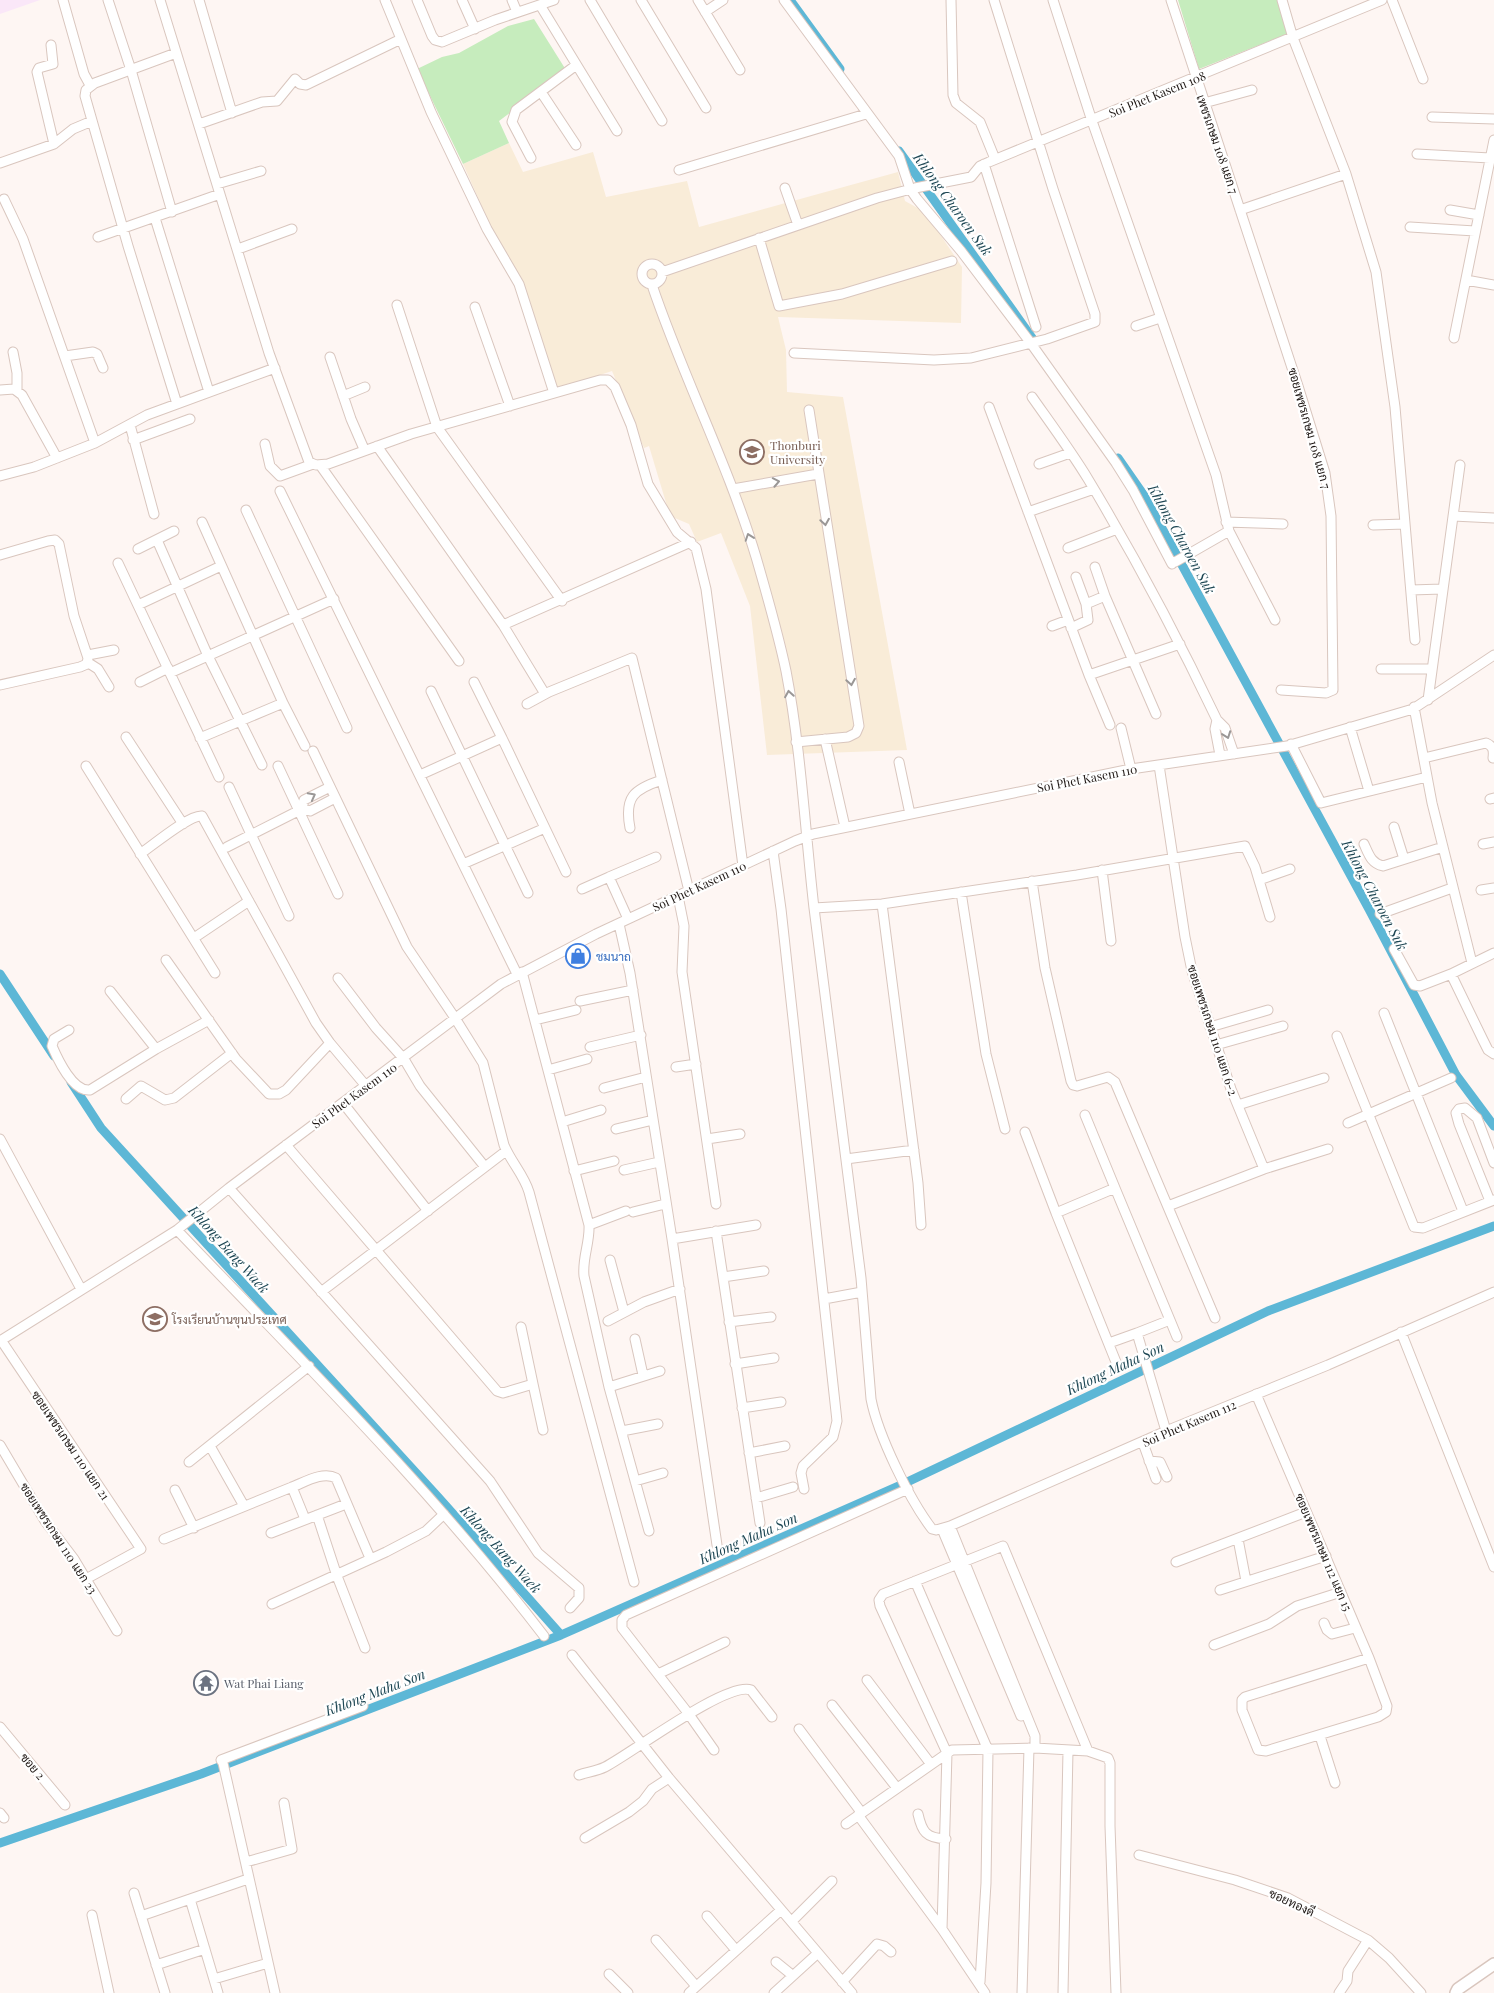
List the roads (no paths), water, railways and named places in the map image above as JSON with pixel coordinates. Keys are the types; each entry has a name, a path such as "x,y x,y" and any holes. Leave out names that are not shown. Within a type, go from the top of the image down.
{"street":[{"path":"62,0 84,74 90,86"},
{"path":"108,0 131,70 172,212"},
{"path":"160,0 275,368 309,462 316,465 459,661"},
{"path":"198,0 232,113"},
{"path":"385,0 431,112 487,229 519,284 554,393"},
{"path":"417,0 434,40 450,40 517,12 554,0"},
{"path":"462,0 475,29"},
{"path":"512,0 517,12"},
{"path":"590,0 662,122"},
{"path":"642,0 706,108"},
{"path":"698,0 740,70"},
{"path":"705,12 724,0"},
{"path":"784,0 866,114 899,156 912,188 1032,342 1116,463 1173,563 1227,527 1283,524"},
{"path":"951,0 953,95 956,102 980,122 995,159"},
{"path":"794,353 934,360 971,358 1091,324 1096,318 994,0"},
{"path":"1053,0 1092,121 1216,476 1227,527 1275,620"},
{"name":"เพชรเกษม 108 แยก 7","path":"1171,0 1240,210"},
{"path":"1282,0 1293,38 1346,174 1376,272 1395,407 1415,640"},
{"name":"Soi Phet Kasem 108","path":"662,272 912,188 970,177 984,164 995,159 1092,121 1382,0"},
{"path":"1392,0 1423,79"},
{"path":"540,5 617,132"},
{"path":"199,124 262,102 277,101 295,79 300,84 306,85 401,39"},
{"path":"51,46 53,64 39,68 37,72 54,144"},
{"path":"176,53 90,86 86,90 85,96 177,404"},
{"path":"531,158 512,122 516,110 576,66"},
{"path":"1204,104 1252,90"},
{"path":"541,92 576,145"},
{"path":"679,170 866,114"},
{"path":"1432,116 1494,119"},
{"path":"0,163 54,144 73,129 92,121"},
{"path":"1454,338 1475,231 1490,177 1490,158 1494,140"},
{"path":"1417,154 1490,158"},
{"path":"984,164 1036,327"},
{"path":"216,184 261,170"},
{"path":"1240,210 1346,174"},
{"path":"785,188 798,225"},
{"path":"98,237 220,194"},
{"path":"4,198 23,239 95,443"},
{"name":"ซอยเพชรเกษม 108 แยก 7","path":"1240,210 1298,386 1329,494 1333,690 1326,693 1281,690"},
{"path":"1450,210 1479,214"},
{"path":"156,218 209,392"},
{"path":"1410,227 1475,231"},
{"path":"238,249 292,228"},
{"path":"759,238 779,306 842,294 952,261"},
{"path":"652,285 660,281 662,272 654,264 643,268 643,279 652,285 664,320 733,490 756,558 783,662 796,742 814,908 862,1292 873,1409 899,1471 932,1529 946,1527 1032,1747 1022,1993"},
{"path":"1466,280 1494,285"},
{"path":"397,305 437,427 562,601"},
{"path":"476,307 510,406"},
{"path":"1136,326 1160,318"},
{"path":"13,352 17,373 17,391 57,458"},
{"path":"65,356 93,352 97,354 103,368"},
{"path":"330,357 364,450"},
{"path":"0,476 34,467 57,458 95,443 177,404 275,368"},
{"path":"264,444 270,466 280,476 437,427 600,380 608,380 612,383 631,425 648,484 677,532 691,542 699,557 706,589 742,866"},
{"path":"343,396 365,387"},
{"path":"0,390 17,391"},
{"path":"1032,397 1094,489 1180,644 1217,720 1225,728 1234,754"},
{"path":"989,407 1089,675 1110,725"},
{"path":"796,742 848,737 856,733 858,726 808,410"},
{"path":"133,440 190,419"},
{"path":"130,425 154,514"},
{"path":"377,446 503,625 545,694"},
{"path":"1039,464 1070,453"},
{"path":"1428,700 1430,669 1460,465"},
{"path":"733,490 818,474"},
{"path":"1028,512 1094,489"},
{"path":"280,491 463,864 520,973 535,1020 589,1225 588,1245 583,1262 584,1276 609,1386 649,1531"},
{"path":"246,510 294,618 347,728"},
{"path":"1453,516 1494,518"},
{"path":"202,522 283,704 330,787 407,947 483,1063 496,1120 506,1151 526,1182 529,1192 634,1582"},
{"path":"1372,525 1405,524"},
{"path":"1068,548 1117,530"},
{"path":"138,549 174,531"},
{"path":"0,555 48,541 55,540 59,544 74,616 88,658 98,669 109,687"},
{"path":"157,540 208,656 262,765"},
{"path":"503,625 562,601 599,582 691,542"},
{"path":"118,563 219,777"},
{"path":"138,606 221,566"},
{"path":"1095,567 1105,596 1156,714"},
{"path":"1052,626 1088,620 1086,604 1076,577"},
{"path":"1411,590 1442,589"},
{"path":"1086,604 1105,596"},
{"path":"140,682 208,656 334,599"},
{"path":"1089,675 1180,644"},
{"path":"0,685 80,667 88,658 114,650"},
{"name":"Soi Phet Kasem 110","path":"0,1340 179,1228 286,1145 404,1059 455,1018 520,973 628,919 773,851 806,836 845,827 1130,769 1220,755 1275,749 1414,707 1428,700 1494,655"},
{"path":"527,704 545,694 632,658 689,891"},
{"path":"1382,669 1430,669"},
{"path":"474,682 566,872"},
{"path":"431,691 528,893"},
{"path":"200,738 283,704"},
{"path":"1414,707 1427,778 1452,888 1472,963"},
{"path":"1217,720 1215,729 1220,755"},
{"path":"1350,727 1369,791"},
{"path":"1121,728 1130,769"},
{"path":"126,737 183,824"},
{"path":"420,775 502,738"},
{"path":"825,739 845,827"},
{"path":"1424,758 1486,743 1491,745 1494,751 1493,758"},
{"path":"1289,745 1321,802 1427,778"},
{"path":"899,762 910,814"},
{"name":"ซอยเพชรเกษม 110 แยก 6-2","path":"1159,765 1185,937 1216,1046 1264,1169"},
{"path":"86,766 215,973"},
{"path":"278,766 338,894"},
{"path":"630,828 628,816 633,795 640,788 662,780"},
{"path":"229,787 289,916"},
{"path":"300,810 304,800 330,787"},
{"path":"227,847 300,810 310,812 335,798"},
{"path":"140,854 196,816 202,816 298,992 330,1043 366,1086"},
{"path":"1394,827 1404,859"},
{"path":"463,864 545,828"},
{"path":"1483,844 1494,842"},
{"path":"1364,844 1376,865 1383,866 1443,848"},
{"path":"814,908 882,904 1245,846 1259,880 1270,917"},
{"path":"773,851 837,1421 836,1431 803,1466 801,1473 804,1489"},
{"path":"582,889 656,857"},
{"path":"1259,880 1290,869"},
{"path":"1102,870 1111,941"},
{"path":"608,877 628,919"},
{"path":"1032,881 1045,968 1074,1085 1077,1086 1108,1077 1115,1082 1216,1318"},
{"path":"1380,914 1452,888"},
{"path":"1481,890 1494,888"},
{"path":"961,892 986,1054 1006,1129"},
{"path":"678,896 684,926 682,972 716,1204"},
{"path":"194,938 250,901"},
{"path":"882,904 914,1150 921,1225"},
{"path":"619,924 633,990 665,1204 680,1289 717,1545"},
{"path":"1394,948 1414,985 1420,986 1451,974 1494,952"},
{"path":"166,960 232,1053 265,1091 276,1095 286,1090 330,1043"},
{"path":"1451,974 1485,1045 1494,1054"},
{"path":"338,978 376,1028 404,1059 420,1086 485,1167"},
{"path":"580,1001 633,990"},
{"path":"110,991 156,1048"},
{"path":"535,1020 576,1010"},
{"path":"1210,1028 1268,1010"},
{"path":"1384,1013 1463,1211"},
{"path":"68,1030 54,1039 52,1046 73,1082 80,1090 85,1091 90,1090 156,1048 209,1020"},
{"path":"1216,1046 1283,1026"},
{"path":"590,1047 640,1035"},
{"path":"1337,1036 1414,1228 1423,1228 1492,1200 1459,1124 1456,1113 1458,1109 1465,1108 1474,1114 1494,1163"},
{"path":"126,1099 141,1086 166,1100 174,1098 232,1053"},
{"path":"548,1070 587,1059"},
{"path":"676,1067 696,1064"},
{"path":"604,1088 646,1077"},
{"path":"1238,1105 1324,1078"},
{"path":"1348,1123 1451,1078"},
{"path":"343,1103 428,1210"},
{"path":"562,1122 601,1110"},
{"path":"1085,1115 1177,1337"},
{"path":"616,1129 653,1120"},
{"path":"1025,1132 1118,1367"},
{"path":"707,1140 740,1134"},
{"path":"0,1139 82,1289"},
{"path":"286,1145 497,1391 503,1393 533,1384"},
{"path":"1168,1206 1264,1169 1328,1149"},
{"path":"846,1158 914,1150"},
{"path":"321,1292 506,1151"},
{"path":"574,1171 614,1161"},
{"path":"624,1170 659,1162"},
{"path":"229,1188 490,1481 538,1553 579,1588 579,1598 570,1608"},
{"path":"1056,1213 1115,1188"},
{"path":"589,1225 630,1211 665,1204"},
{"path":"672,1239 756,1225"},
{"path":"179,1228 444,1514 497,1575 544,1636"},
{"path":"716,1231 760,1523"},
{"path":"610,1260 624,1312"},
{"path":"723,1277 764,1271"},
{"path":"608,1321 644,1302 680,1289"},
{"path":"824,1299 862,1292"},
{"name":"Soi Phet Kasem 112","path":"946,1527 1166,1431 1328,1365 1494,1292"},
{"path":"729,1322 771,1317"},
{"path":"1109,1343 1170,1320"},
{"path":"521,1327 543,1430"},
{"path":"1401,1332 1494,1567"},
{"path":"1137,1333 1166,1431"},
{"path":"635,1339 643,1375"},
{"name":"ซอยเพชรเกษม 110 แยก 21","path":"0,1340 141,1549 86,1579"},
{"path":"735,1364 774,1358"},
{"path":"189,1462 308,1366"},
{"path":"609,1386 660,1371"},
{"name":"ซอยเพชรเกษม 112 แยก 15","path":"1256,1394 1369,1658 1387,1706 1386,1712 1378,1717 1320,1736"},
{"path":"742,1408 781,1402"},
{"path":"622,1431 658,1424"},
{"path":"1142,1443 1156,1479"},
{"name":"ซอยเพชรเกษม 110 แยก 23","path":"0,1445 45,1521 74,1559 117,1631"},
{"path":"210,1446 244,1506"},
{"path":"749,1454 785,1446"},
{"path":"1149,1460 1160,1462 1167,1477"},
{"path":"635,1481 664,1473"},
{"path":"164,1539 318,1476 330,1475 339,1482 346,1504 370,1558"},
{"path":"714,1750 688,1713 622,1628 622,1620 626,1615 907,1486"},
{"path":"292,1487 305,1520"},
{"path":"756,1498 793,1487"},
{"path":"175,1490 194,1528"},
{"path":"271,1533 346,1504"},
{"path":"1176,1562 1306,1512"},
{"path":"272,1604 337,1576 426,1531 444,1514"},
{"path":"317,1515 337,1576 366,1648"},
{"path":"1238,1539 1246,1581"},
{"path":"942,1928 947,1753 879,1600 883,1594 1003,1546 1006,1549 1065,1700 1088,1751"},
{"path":"1220,1590 1326,1556"},
{"path":"915,1581 988,1750 986,1883 980,1982"},
{"path":"1214,1645 1269,1624 1297,1606 1341,1592"},
{"path":"1324,1623 1327,1630 1332,1634 1355,1628"},
{"path":"658,1674 725,1642"},
{"path":"572,1655 644,1743 669,1778 852,1993"},
{"path":"1335,1783 1320,1736 1266,1751 1258,1750 1242,1710 1242,1700 1261,1691 1369,1658"},
{"path":"866,1680 930,1763"},
{"path":"580,1774 606,1767 662,1732 688,1713 745,1688 750,1690 772,1717"},
{"path":"832,1704 897,1788"},
{"path":"275,1993 221,1760 363,1706"},
{"name":"ซอย 2","path":"0,1727 65,1806"},
{"path":"799,1729 942,1928 980,1982 985,1993"},
{"path":"846,1824 930,1763 947,1753 958,1750 1032,1747 1088,1751 1104,1755 1110,1763 1110,1826 1116,1993"},
{"path":"1063,1993 1068,1751"},
{"path":"585,1838 629,1812 643,1801 652,1789 669,1778"},
{"path":"246,1862 292,1849 284,1803"},
{"path":"918,1814 920,1825 927,1835 933,1838 946,1839"},
{"name":"ซอยทองดี","path":"1139,1855 1235,1880 1288,1898 1368,1940 1389,1958 1421,1993"},
{"path":"141,1916 248,1879"},
{"path":"792,1921 832,1880"},
{"path":"134,1893 165,1993"},
{"path":"190,1900 218,1993"},
{"path":"689,1993 735,1949 781,1910"},
{"path":"92,1915 109,1993"},
{"path":"706,1916 735,1949"},
{"path":"656,1940 696,1986"},
{"path":"1339,1993 1347,1981 1348,1971 1368,1940"},
{"path":"842,1982 877,1944 884,1946 891,1952"},
{"path":"156,1965 205,1949"},
{"path":"774,1993 818,1953"},
{"path":"776,1962 792,1975"},
{"path":"214,1979 268,1964"},
{"path":"1455,1992 1494,1964"},
{"path":"609,1974 628,1993"}],"waterway":[{"name":"Khlong Charoen Suk","path":"790,0 840,69"},
{"name":"Khlong Charoen Suk","path":"899,151 1035,342"},
{"name":"Khlong Charoen Suk","path":"1118,458 1143,494 1169,541 1369,909 1456,1075 1494,1126"},
{"name":"Khlong Bang Waek","path":"0,974 54,1056"},
{"name":"Khlong Bang Waek","path":"71,1082 101,1128 438,1497 561,1635"},
{"name":"Khlong Maha Son","path":"0,1843 201,1774 561,1635 903,1484 1268,1311 1494,1226"}],"place":[{"name":"Thonburi University","path":"752,452"},
{"name":"ชมนาถ","path":"578,956"},
{"name":"โรงเรียนบ้านขุนประเทศ","path":"155,1319"},
{"name":"Wat Phai Liang","path":"206,1683"}]}
